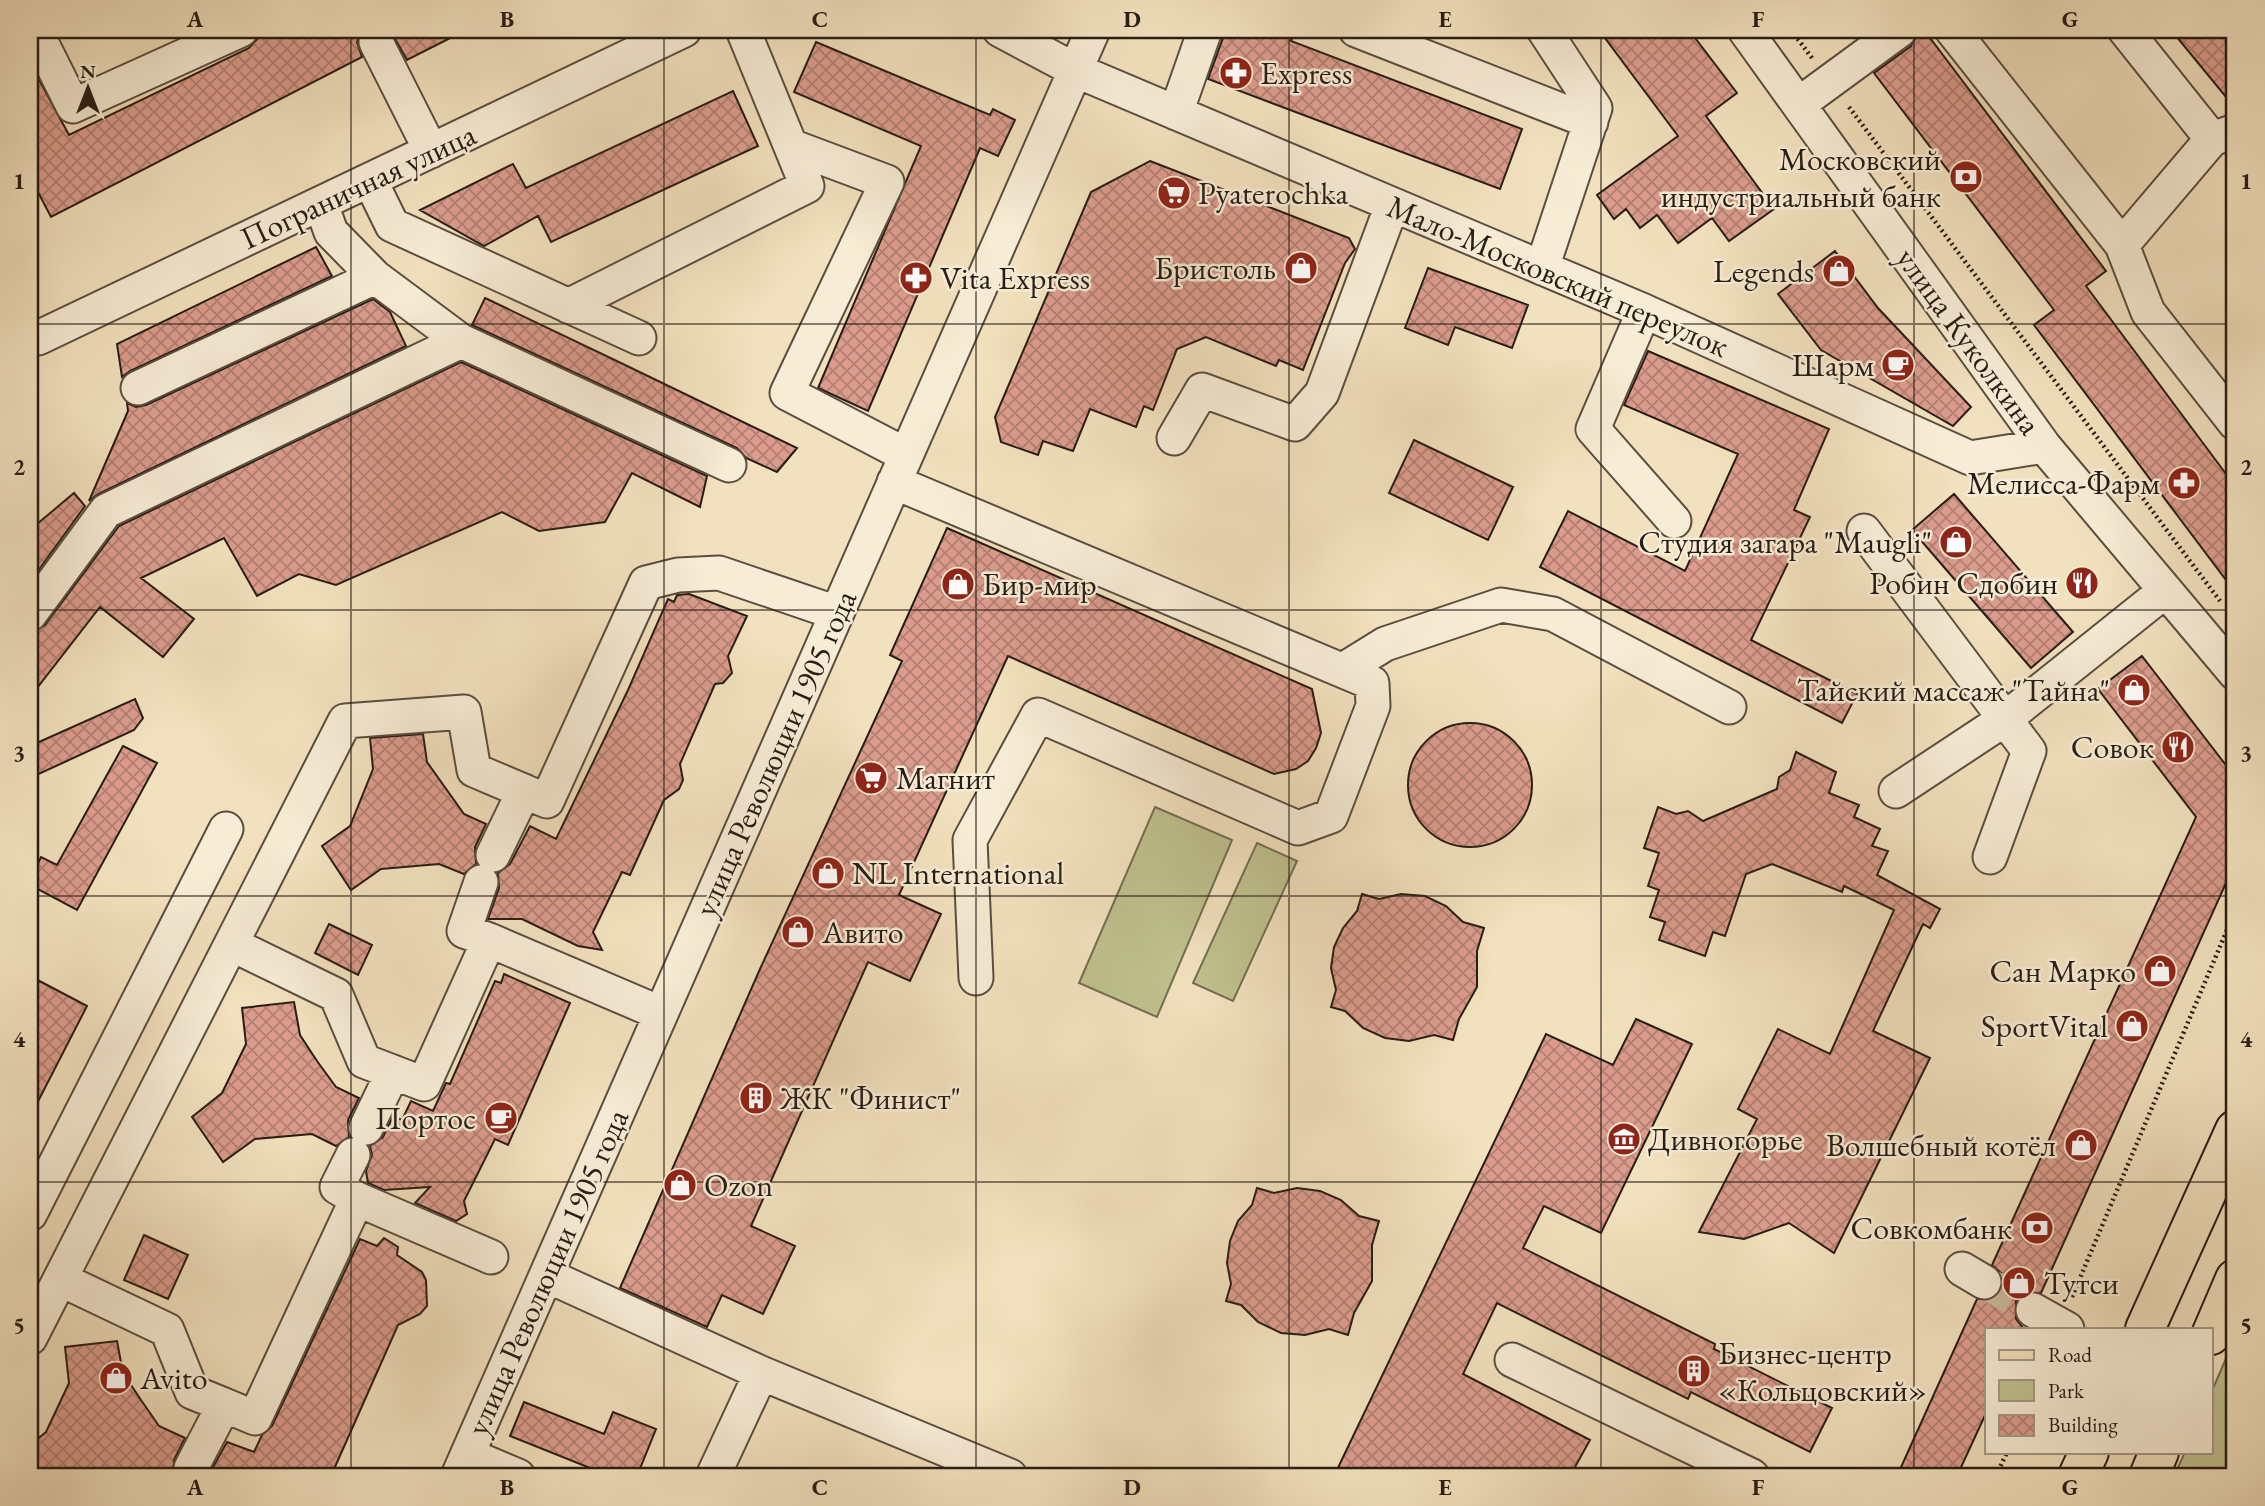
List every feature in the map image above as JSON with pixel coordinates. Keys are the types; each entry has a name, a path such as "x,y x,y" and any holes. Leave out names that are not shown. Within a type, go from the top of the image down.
{"main road":[{"path":"2145,1328 2235,1130"},
{"path":"2212,1333 2235,1279"},
{"path":"2078,1476 2088,1454"},
{"path":"2149,1476 2159,1454"}],"street":[{"path":"35,30 73,106 241,30"},
{"name":"Пограничная улица","path":"30,338 37,338 684,30"},
{"path":"568,306 807,186 743,30"},
{"name":"Мало-Московский переулок","path":"1000,30 1074,70 1644,311 1970,458 2044,446"},
{"name":"улица Революции 1905 года","path":"463,1466 1093,30"},
{"path":"1176,113 1205,30"},
{"path":"1356,30 1591,122"},
{"path":"1542,268 1595,108 1544,30"},
{"name":"улица Куколкина","path":"1745,30 2044,446 2235,673"},
{"path":"1798,104 1900,30"},
{"path":"1951,30 2122,245 2148,312 2235,423"},
{"path":"2122,245 2224,135 2125,30"},
{"path":"376,42 431,151"},
{"path":"791,146 887,182 787,393 900,468 1371,683 1373,706 1331,816 1298,828 1038,715 970,841 976,978"},
{"path":"370,180 392,225 639,338"},
{"path":"321,204 331,232 375,277 461,341 729,465"},
{"path":"1174,438 1202,390 1295,424 1322,393 1392,205"},
{"path":"138,388 375,277"},
{"path":"1644,311 1594,429 1674,521"},
{"path":"30,614 106,511 461,341"},
{"path":"1864,531 2029,751 1990,857"},
{"path":"30,1338 345,721 464,712 474,770 547,801 646,583 678,575 719,573 837,613"},
{"path":"1896,791 2005,719 2165,591"},
{"path":"1343,670 1385,644 1502,605 1553,614 1729,707"},
{"path":"524,791 487,868 464,931 660,1013"},
{"path":"30,1214 226,829"},
{"path":"231,944 337,995 365,1061 424,1084 489,940"},
{"path":"393,1072 337,1187 357,1199 491,1257"},
{"path":"60,1279 167,1330 192,1392 255,1418 357,1199"},
{"path":"548,1276 761,1373 1007,1476"},
{"path":"1512,1360 1752,1476"},
{"path":"713,1476 761,1373"},
{"path":"191,1468 224,1405"},
{"path":"463,1466 518,1476"}],"path":[{"path":"1791,30 2227,610"},
{"path":"2053,1322 2235,911"},
{"path":"1996,1476 2006,1454"}],"green space":[{"path":"1155,807 1232,840 1157,1017 1079,983"},
{"path":"1257,843 1297,861 1233,1001 1193,983"},
{"path":"2235,1338 2235,1476 2174,1476 2184,1454 2212,1454 2212,1391"}],"building":[{"path":"275,30 362,30 357,42 362,57 51,217 30,177 30,63 69,135 249,48 258,38"},
{"path":"390,30 466,30 407,60"},
{"path":"1226,30 1295,30 1291,41 1522,129 1500,189 1208,79"},
{"path":"1599,30 1689,30 1737,93 1706,116 1774,209 1729,241 1712,218 1678,243 1657,215 1640,228 1626,209 1614,219 1597,195 1678,136"},
{"path":"1919,30 1924,30 2106,271 2086,286 2235,486 2235,592 2034,325 2054,310 1874,73 1911,46"},
{"path":"2171,30 2235,30 2235,108"},
{"path":"816,42 990,115 993,109 1015,120 998,156 980,148 868,411 818,388 921,146 794,92"},
{"path":"733,91 758,146 551,242 538,216 484,246 420,210 513,164 526,188"},
{"path":"1150,161 1349,238 1355,249 1345,263 1303,370 1279,360 1276,366 1206,337 1177,349 1153,410 1144,406 1136,427 1090,409 1073,451 1043,441 1038,455 1001,442 995,417 1091,192"},
{"path":"316,247 332,276 122,377 117,344"},
{"path":"1835,251 1878,308 1971,407 1953,426 1821,350 1778,294"},
{"path":"1428,268 1528,305 1512,348 1455,327 1448,345 1405,328"},
{"path":"485,298 797,448 777,472 746,458 737,448 472,325"},
{"path":"373,299 390,312 406,346 98,494 89,501 128,411 127,403 136,407 146,405"},
{"path":"1648,351 1829,429 1794,510 1810,517 1751,640 1857,694 1842,723 1540,567 1568,511 1685,571 1738,454 1624,405"},
{"path":"461,362 707,476 700,507 632,473 605,522 539,531 502,512 336,585 299,574 257,596 224,538 141,578 194,619 163,657 100,607 30,697 30,633 45,625 119,526"},
{"path":"1414,440 1513,487 1488,540 1389,493"},
{"path":"74,493 85,506 30,582 30,530"},
{"path":"1954,494 2073,632 2031,668 1912,530"},
{"path":"947,528 1312,689 1321,733 1308,761 1296,769 1274,774 1008,656 899,895 941,914 910,981 868,962 751,1226 795,1246 763,1314 722,1295 707,1327 620,1288 760,969 902,661 890,655"},
{"path":"689,594 747,616 728,656 732,673 723,683 715,684 680,764 683,780 679,789 664,800 630,875 622,872 593,932 602,950 578,946 522,919 488,919 499,888 498,873 510,864 530,826 556,839 628,690 668,599 674,602 677,595"},
{"path":"2142,656 2235,777 2235,863 2041,1293 2024,1293 2016,1301 2016,1319 2023,1328 1985,1328 1985,1415 1957,1476 1897,1476 1977,1299 1993,1299 2001,1291 2001,1273 1992,1265 2196,817 2098,689"},
{"path":"135,699 143,718 134,730 30,778 30,746"},
{"path":"1470,723 1494,728 1514,741 1527,761 1532,785 1527,809 1514,829 1494,842 1470,847 1446,842 1426,829 1413,809 1408,785 1413,761 1426,741 1446,728"},
{"path":"423,734 427,762 464,814 486,824 475,847 476,864 464,874 439,864 381,869 351,890 322,846 350,826 373,769 370,738"},
{"path":"123,746 157,763 77,910 30,885 30,880 41,857 57,865"},
{"path":"1796,752 1836,772 1829,793 1859,805 1854,817 1880,829 1872,846 1888,851 1877,875 1940,909 1930,928 1923,924 1873,1031 1930,1058 1834,1253 1789,1223 1744,1239 1699,1232 1757,1119 1738,1109 1778,1029 1830,1054 1894,910 1844,886 1842,892 1772,864 1746,874 1725,936 1713,932 1705,956 1659,940 1665,922 1650,917 1659,890 1648,886 1659,853 1644,848 1658,807 1676,814 1688,811 1703,821 1777,789 1779,777 1790,770"},
{"path":"1362,894 1379,899 1401,894 1425,896 1446,906 1463,922 1484,928 1477,951 1477,987 1459,1019 1453,1040 1434,1035 1409,1041 1385,1038 1363,1028 1345,1011 1331,1007 1336,990 1331,968 1334,947 1343,928 1357,911"},
{"path":"329,924 372,945 358,975 315,953"},
{"path":"504,974 570,1003 508,1145 495,1139 464,1201 467,1214 456,1221 415,1203 430,1187 384,1190 368,1183 366,1171 372,1155 370,1146 383,1137 393,1116 402,1120 411,1101 433,1111 446,1083 450,1084 495,981 501,983"},
{"path":"30,976 87,1006 30,1117"},
{"path":"294,1002 300,1035 317,1061 336,1087 359,1098 348,1120 349,1137 336,1146 312,1134 255,1139 223,1162 192,1117 222,1093 246,1044 242,1008"},
{"path":"1636,1019 1692,1044 1601,1233 1544,1206 1523,1248 1715,1344 1714,1349 1832,1408 1810,1452 1691,1392 1688,1399 1497,1303 1463,1374 1590,1440 1570,1476 1334,1476 1546,1034 1613,1065"},
{"path":"1257,1188 1274,1193 1297,1188 1320,1191 1341,1200 1359,1216 1379,1221 1372,1245 1372,1281 1354,1313 1348,1335 1329,1329 1305,1335 1281,1333 1258,1322 1241,1305 1226,1301 1231,1284 1227,1263 1230,1241 1238,1221 1252,1205"},
{"path":"144,1235 188,1255 168,1299 124,1280"},
{"path":"384,1238 398,1247 397,1255 422,1272 426,1280 427,1306 420,1314 398,1325 331,1476 208,1476 227,1442 254,1452 262,1435 272,1426 360,1239 377,1246"},
{"path":"117,1341 123,1373 159,1426 185,1438 174,1460 174,1476 142,1476 136,1473 30,1476 30,1445 46,1432 69,1383 65,1347"},
{"path":"524,1402 604,1434 613,1412 656,1429 637,1476 610,1476 510,1436"}],"tunnel":[{"path":"1984,1282 2033,1310"}],"place":[{"name":"Express","path":"1236,73"},
{"name":"Московский индустриальный банк","path":"1966,177"},
{"name":"Pyaterochka","path":"1174,193"},
{"name":"Бристоль","path":"1301,268"},
{"name":"Legends","path":"1839,271"},
{"name":"Vita Express","path":"916,278"},
{"name":"Шарм","path":"1898,365"},
{"name":"Мелисса-Фарм","path":"2184,483"},
{"name":"Студия загара \"Maugli\"","path":"1956,542"},
{"name":"Робин Сдобин","path":"2082,583"},
{"name":"Бир-мир","path":"958,584"},
{"name":"Тайский массаж \"Тайна\"","path":"2134,690"},
{"name":"Совок","path":"2178,747"},
{"name":"Магнит","path":"871,778"},
{"name":"NL International","path":"828,873"},
{"name":"Авито","path":"798,932"},
{"name":"Сан Марко","path":"2160,971"},
{"name":"SportVital","path":"2132,1026"},
{"name":"ЖК \"Финист\"","path":"756,1098"},
{"name":"Портос","path":"501,1118"},
{"name":"Дивногорье","path":"1624,1139"},
{"name":"Волшебный котёл","path":"2081,1145"},
{"name":"Ozon","path":"680,1185"},
{"name":"Совкомбанк","path":"2037,1228"},
{"name":"Тутси","path":"2019,1283"},
{"name":"Бизнес-центр «Кольцовский»","path":"1694,1371"},
{"name":"Avito","path":"116,1378"}]}
